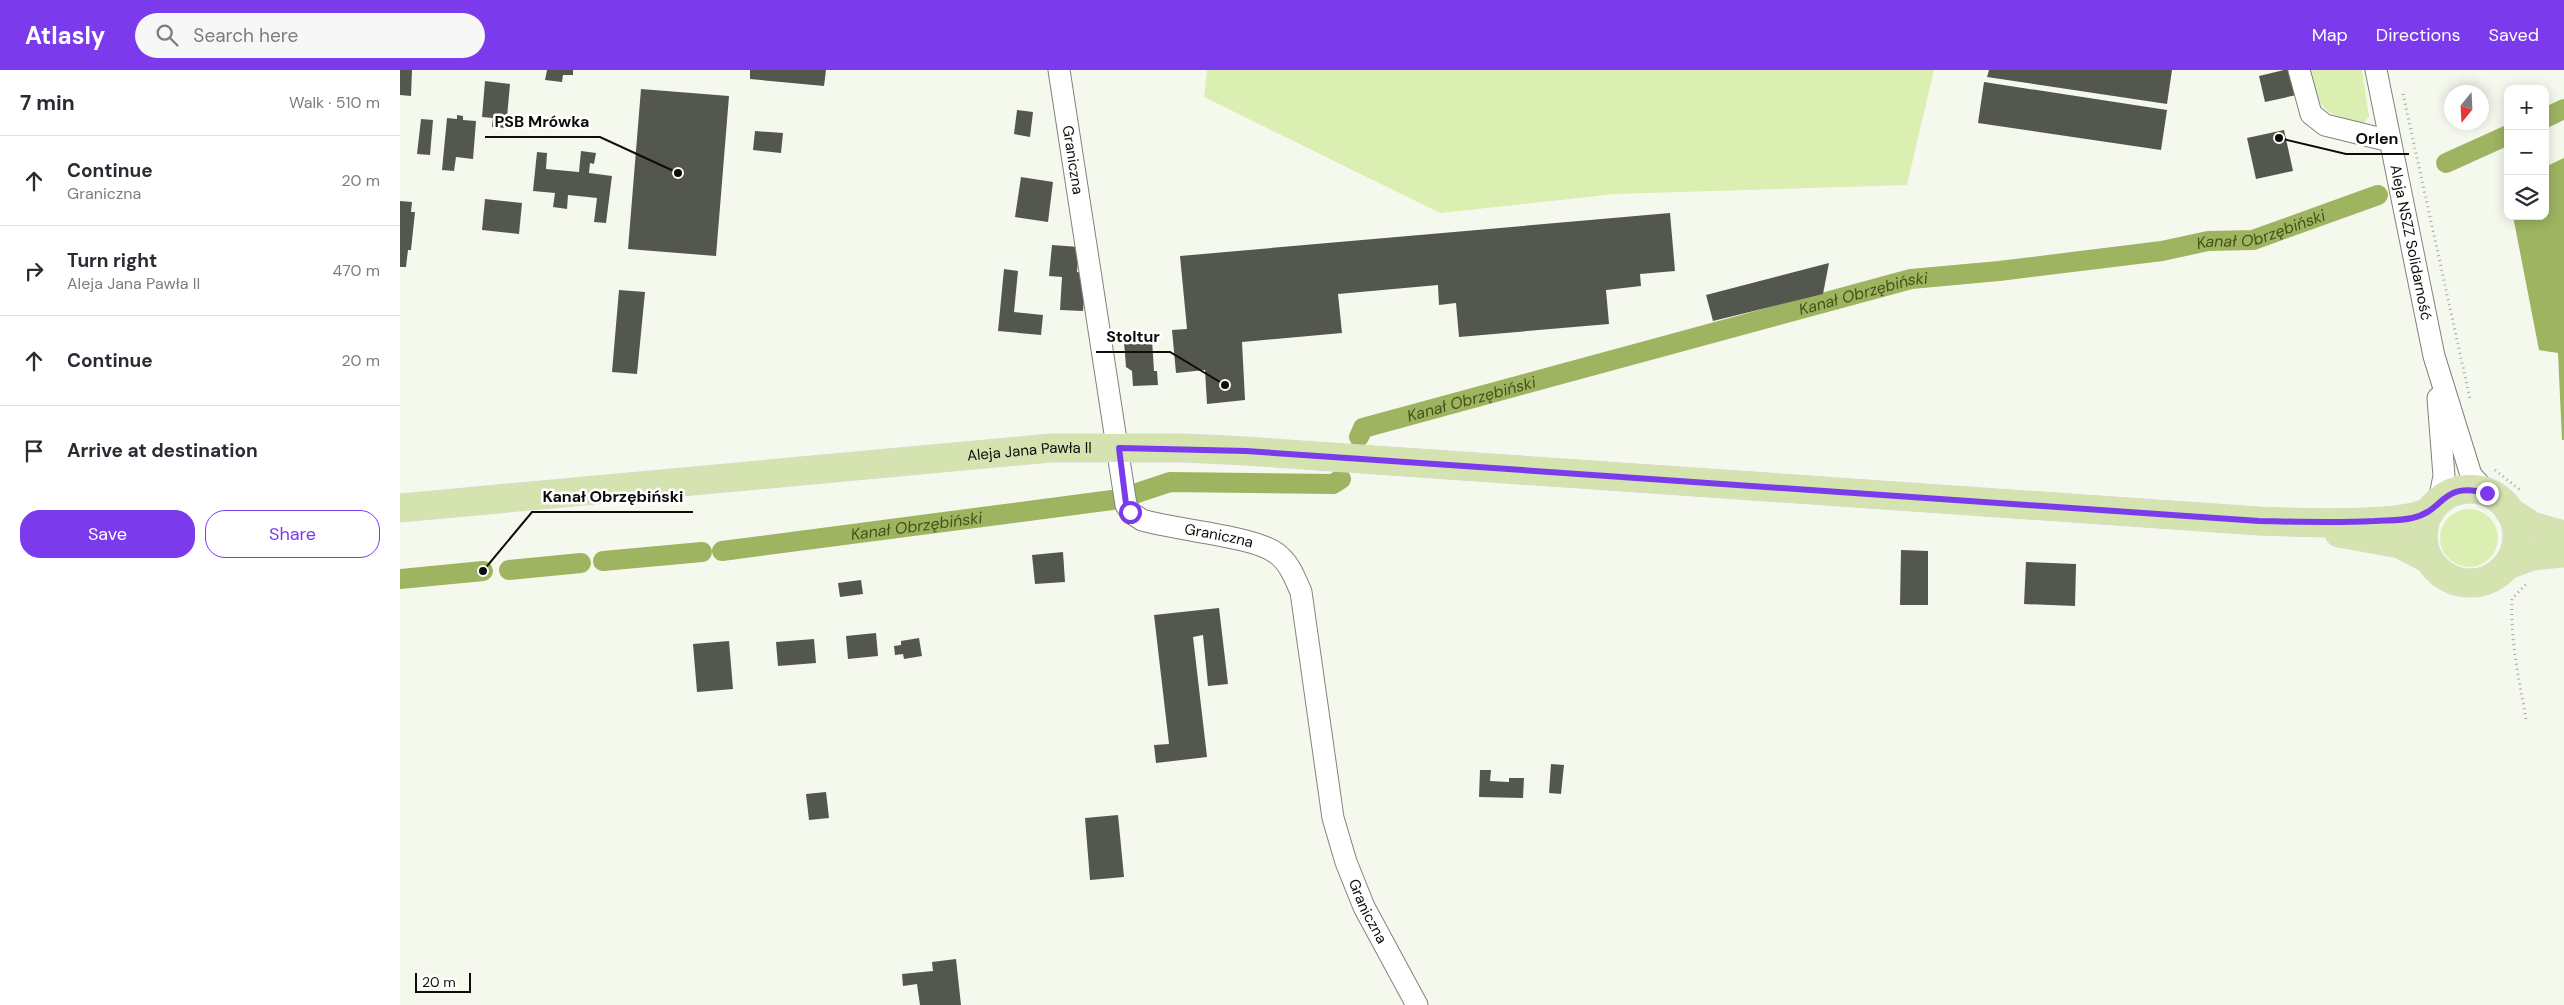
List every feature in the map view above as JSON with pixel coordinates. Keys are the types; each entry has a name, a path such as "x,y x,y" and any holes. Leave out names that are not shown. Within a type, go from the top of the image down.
{"main road":[{"name":"Aleja Jana Pawła II","path":"400,508 1051,448 1256,452 2259,521 2336,522 2410,519 2434,506"},
{"path":"2519,504 2515,524 2516,539 2514,553 2507,565 2495,575 2482,582 2466,583 2445,575 2429,559 2424,547 2422,534 2434,506 2449,494 2489,480 2500,500 2519,504 2532,526 2564,535"},
{"name":"Aleja Jana Pawła II","path":"2259,521 2350,534 2400,544 2429,559"},
{"path":"2507,565 2532,556 2564,553"}],"street":[{"name":"Graniczna","path":"1059,70 1119,448 1126,504 1130,512 1142,520 1160,526 1251,543 1276,553 1291,571 1302,592 1333,818 1346,862 1364,907 1417,1005"},
{"path":"2299,70 2311,114 2325,125 2390,141"},
{"name":"Aleja NSZZ Solidarność","path":"2376,70 2434,356 2471,475 2489,480"},
{"name":"Aleja NSZZ Solidarność","path":"2434,356 2444,461 2444,476 2434,506"}],"path":[{"path":"2402,89 2472,408"},
{"path":"2489,480 2519,504"},
{"path":"2526,719 2514,654 2512,599 2533,578"}],"shaded area":[{"path":"1207,70 1934,70 1907,185 1615,194 1440,213 1204,97"},
{"path":"2309,70 2362,70 2369,117 2361,126 2324,108 2320,102"},
{"path":"2564,158 2564,440 2562,440 2558,353 2539,350 2514,220 2549,220 2549,165"},
{"path":"2469,509 2480,511 2493,522 2498,538 2496,549 2485,562 2469,567 2458,565 2445,554 2440,538 2442,527 2453,514"}],"building":[{"path":"400,70 412,70 411,96 400,95"},
{"path":"547,70 573,70 573,75 563,75 562,82 545,80"},
{"path":"750,70 826,70 824,86 750,79"},
{"path":"1989,70 2172,70 2167,104 1987,77"},
{"path":"2284,70 2295,70 2301,94 2265,102 2259,76"},
{"path":"485,81 510,84 506,128 492,127 493,118 482,117"},
{"path":"1984,82 2167,110 2161,150 1978,123"},
{"path":"641,89 729,96 716,256 628,249"},
{"path":"1017,110 1033,112 1030,137 1014,134"},
{"path":"457,115 463,116 463,120 476,121 473,159 456,157 454,171 442,170 447,118 457,119"},
{"path":"421,119 433,120 430,155 417,154"},
{"path":"2284,130 2293,171 2256,179 2247,138"},
{"path":"755,131 783,133 781,153 753,150"},
{"path":"581,151 596,153 594,164 590,163 589,173 612,176 606,223 594,222 597,198 568,195 567,209 553,207 555,193 533,191 537,152 547,153 546,169 579,172"},
{"path":"1021,177 1053,182 1048,222 1015,217"},
{"path":"485,199 522,203 519,234 482,230"},
{"path":"400,201 412,202 411,212 415,212 411,250 408,250 406,267 400,267"},
{"path":"1670,213 1675,271 1640,274 1641,286 1606,290 1609,324 1459,337 1456,303 1439,305 1438,285 1338,294 1342,333 1242,342 1245,400 1207,404 1205,370 1176,373 1172,330 1187,329 1180,256"},
{"path":"1052,245 1079,247 1077,272 1086,273 1083,311 1060,310 1062,277 1049,276"},
{"path":"1829,263 1823,294 1713,321 1706,295"},
{"path":"1004,269 1018,271 1014,312 1043,315 1041,335 998,331"},
{"path":"619,290 645,292 637,374 612,372"},
{"path":"1152,340 1154,371 1157,371 1158,385 1133,386 1132,371 1126,367 1124,342"},
{"path":"1901,550 1928,551 1928,605 1900,605"},
{"path":"1063,552 1065,582 1035,584 1032,555"},
{"path":"2026,562 2076,564 2075,606 2024,604"},
{"path":"861,580 863,594 840,597 838,583"},
{"path":"1219,608 1228,684 1208,686 1203,635 1193,637 1207,757 1156,763 1154,745 1169,744 1154,615"},
{"path":"876,633 878,656 848,659 846,636"},
{"path":"919,638 922,656 904,659 903,654 895,655 894,646 901,645 901,641"},
{"path":"814,639 816,663 778,666 776,642"},
{"path":"729,641 733,689 697,692 693,644"},
{"path":"1551,764 1564,765 1561,794 1549,793"},
{"path":"1480,770 1491,770 1490,781 1509,782 1509,778 1524,778 1523,798 1479,797"},
{"path":"826,792 829,818 809,820 806,794"},
{"path":"1118,815 1124,877 1090,880 1085,818"},
{"path":"956,959 961,1005 920,1005 917,984 903,986 902,974 933,971 932,962"}],"waterway":[{"name":"Kanał Obrzębiński","path":"2549,116 2564,109"},
{"name":"Kanał Obrzębiński","path":"2446,163 2504,137"},
{"name":"Kanał Obrzębiński","path":"1359,437 1363,428 1911,279 1999,271 2162,251 2208,241 2253,240 2378,195"},
{"name":"Kanał Obrzębiński","path":"1137,493 1170,482 1333,484 1341,479"},
{"name":"Kanał Obrzębiński","path":"722,551 1112,500"},
{"name":"Kanał Obrzębiński","path":"603,561 702,552"},
{"name":"Kanał Obrzębiński","path":"509,570 581,563"},
{"name":"Kanał Obrzębiński","path":"400,579 483,571"}],"place":[{"name":"Orlen","path":"2279,138"},
{"name":"PSB Mrówka","path":"678,173"},
{"name":"Stoltur","path":"1225,385"},
{"name":"Kanał Obrzębiński","path":"483,571"}],"route":[{"path":"1130,512 1126,504 1119,448 1185,448 1246,451 2259,521 2336,522 2410,519 2430,511 2449,494 2462,490 2475,490 2487,493"}]}
